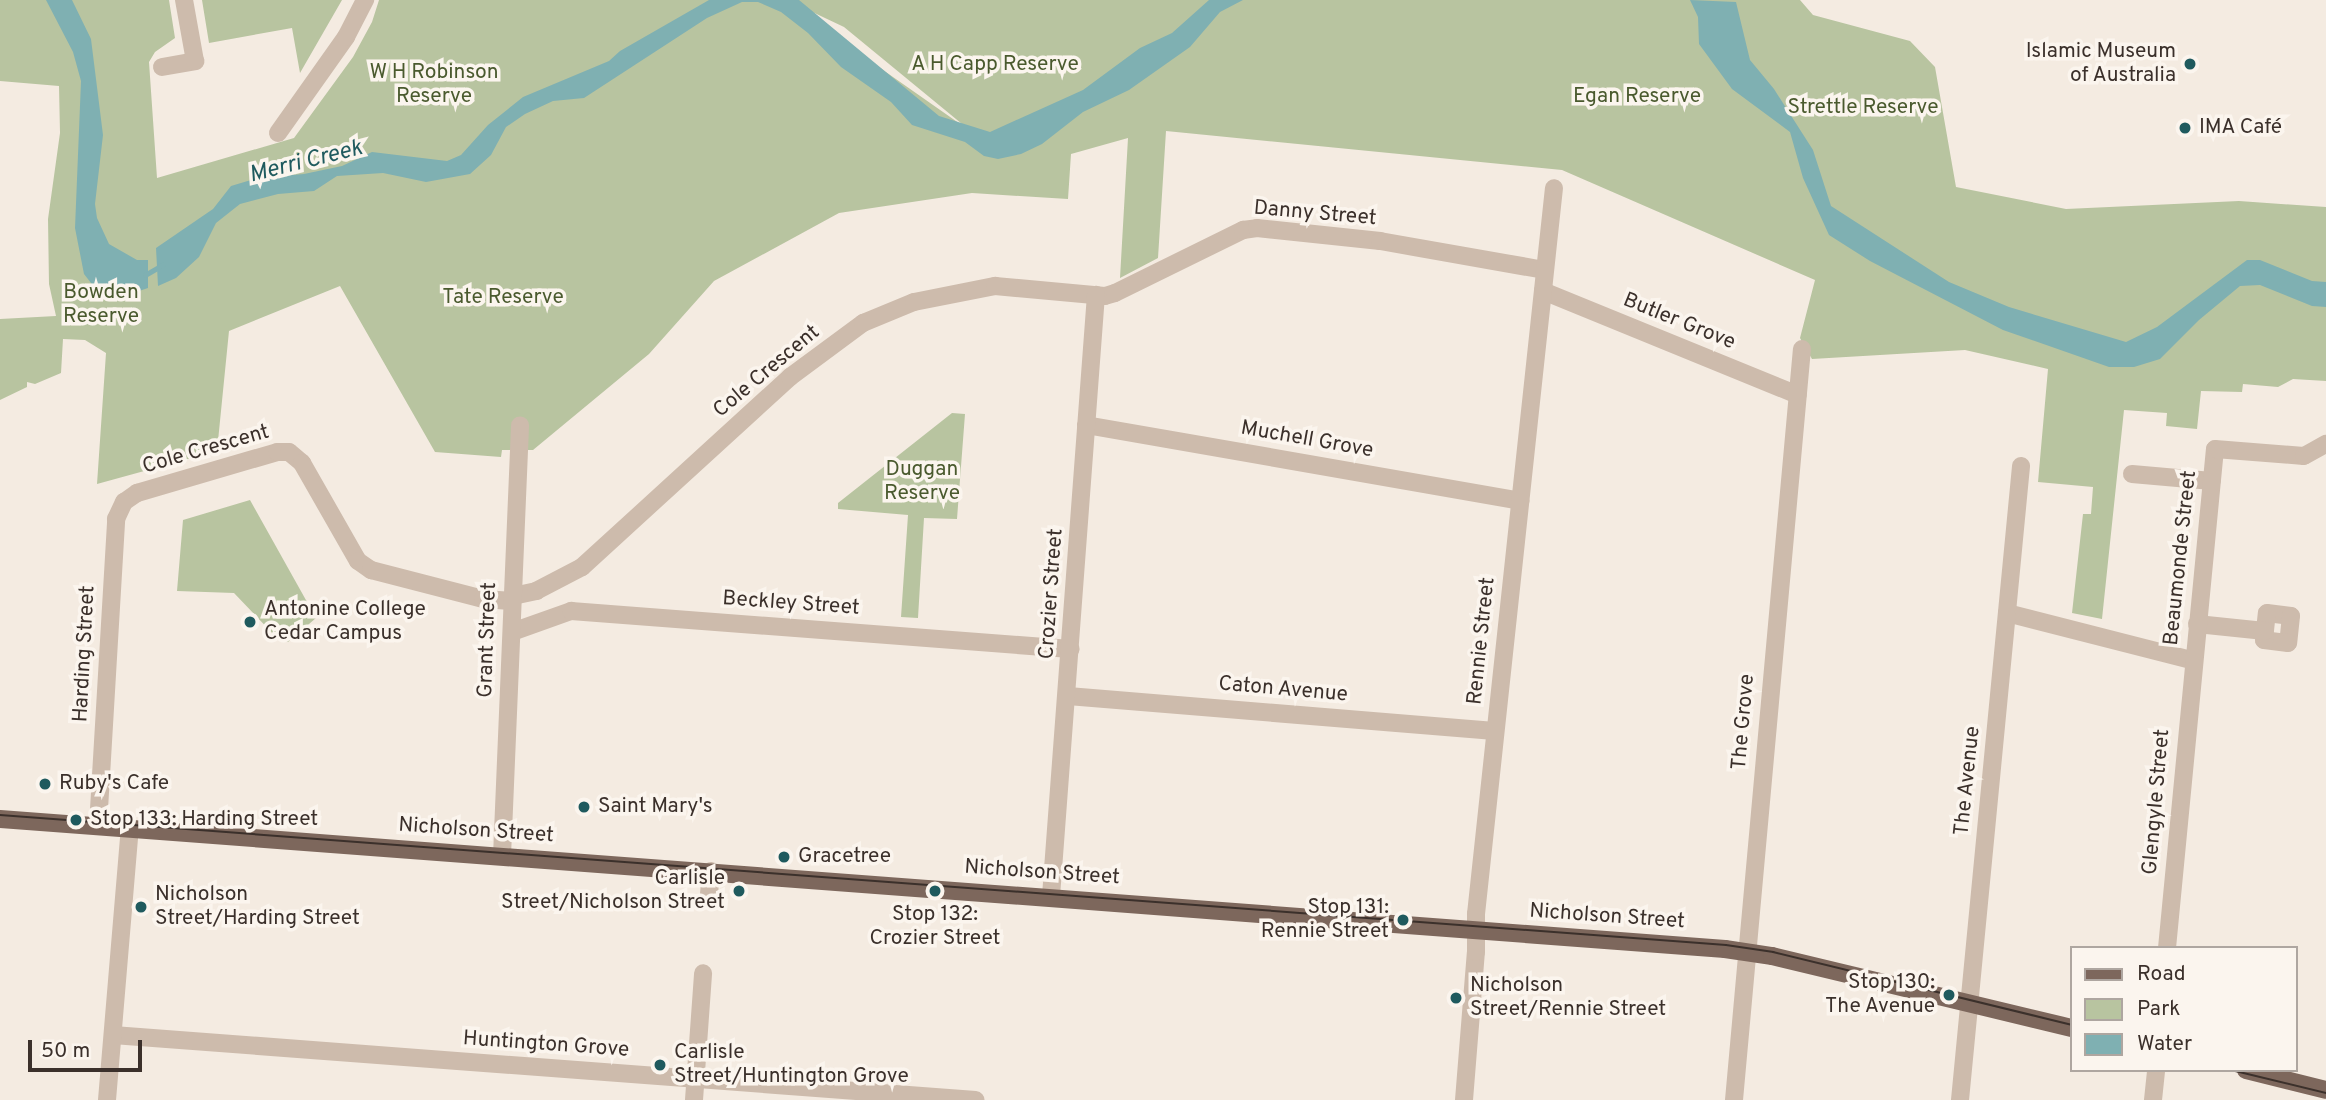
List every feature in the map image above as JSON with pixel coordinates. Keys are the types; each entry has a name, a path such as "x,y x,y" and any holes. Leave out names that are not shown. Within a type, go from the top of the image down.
{"main road":[{"name":"Nicholson Street","path":"0,818 1051,896 1748,952 2070,1028"},
{"path":"2254,1072 2326,1090"}],"street":[{"path":"162,67 195,61 184,0"},
{"path":"278,133 333,56 365,0"},
{"name":"Rennie Street","path":"1464,1100 1476,930 1495,731 1553,188"},
{"name":"Danny Street","path":"1096,295 1115,293 1238,232 1257,228 1380,241 1544,270"},
{"name":"Cole Crescent","path":"137,493 277,452 289,452 302,463 358,561 371,570 483,599 513,599 536,591 582,567 781,385 872,318 915,302 981,287 1096,295"},
{"name":"Butler Grove","path":"1543,291 1798,395"},
{"name":"Crozier Street","path":"1051,896 1096,295"},
{"name":"The Grove","path":"1734,1100 1802,349"},
{"name":"Grant Street","path":"502,856 520,425"},
{"name":"Muchell Grove","path":"1086,425 1520,501"},
{"name":"Beaumonde Street","path":"2192,660 2215,449 2304,456 2326,444"},
{"name":"The Avenue","path":"1960,1100 2021,466"},
{"path":"2132,474 2212,481"},
{"name":"Harding Street","path":"98,826 116,519 124,502 137,493"},
{"name":"Beckley Street","path":"512,632 571,611 1071,649"},
{"path":"2007,613 2192,660"},
{"path":"2197,624 2265,631"},
{"name":"Glengyle Street","path":"2167,946 2192,660"},
{"name":"Caton Avenue","path":"1068,696 1495,731"},
{"path":"107,1100 130,828"},
{"path":"709,894 711,871"},
{"path":"694,1100 703,974"},
{"name":"Huntington Grove","path":"113,1035 976,1100"},
{"path":"2153,1100 2156,1072"}],"green space":[{"path":"0,0 169,0 175,38 155,52 149,62 157,178 294,138 353,57 372,22 379,0 783,0 973,133 844,27 787,0 1800,0 1813,15 1910,41 1935,67 1956,187 2066,209 2239,201 2326,207 2326,381 2293,379 2278,387 2243,384 2242,392 2201,391 2197,429 2166,426 2167,413 2124,410 2102,619 2072,613 2083,514 2091,514 2093,487 2038,482 2048,369 1965,350 1812,359 1800,338 1815,280 1562,170 1166,131 1158,258 1120,278 1128,138 1071,154 1068,199 972,193 839,213 714,281 649,354 533,450 502,450 501,457 435,452 340,286 229,331 217,451 97,484 106,353 85,340 63,339 61,373 35,384 27,382 27,387 0,400 0,319 56,316 49,284 48,219 60,133 59,86 0,81"},
{"path":"202,0 342,0 300,73 292,28 209,43"},
{"name":"Duggan Reserve","path":"952,413 965,414 957,519 924,518 918,618 901,617 908,515 838,509 838,503"},
{"path":"250,500 316,618 288,642 278,639 234,593 177,591 183,520"}],"water":[{"path":"46,0 72,0 91,39 103,135 95,204 97,218 109,244 137,260 148,260 148,288 130,294 98,292 84,274 75,228 81,81 73,52"},
{"path":"709,0 799,0 939,116 990,132 1083,90 1140,48 1172,33 1209,0 1243,0 1220,12 1190,47 1129,90 1083,112 1042,144 1021,154 998,159 984,156 965,142 912,125 891,102 841,67 808,33 781,12 758,2 742,2 707,18 584,98 553,101 525,114 506,127 491,155 470,174 426,182 383,173 337,176 314,191 278,194 240,204 216,223 199,257 176,278 158,286 156,248 213,209 231,186 258,178 304,174 342,166 372,152 447,161 461,155 488,125 523,97 609,61 620,51"},
{"path":"1690,0 1736,2 1750,60 1774,89 1813,150 1831,206 1949,282 2009,307 2126,342 2157,327 2247,260 2260,260 2312,281 2326,282 2326,307 2312,306 2260,285 2240,286 2199,320 2160,359 2134,367 2109,367 2003,330 1870,261 1829,235 1803,178 1790,132 1732,89 1699,44 1698,17"}],"waterway":[{"name":"Merri Creek","path":"145,275 162,265"}],"tram line":[{"path":"0,815 1726,945 1773,952 2070,1025"},
{"path":"2239,1072 2326,1093"}],"place":[{"name":"Islamic Museum of Australia","path":"2190,64"},
{"name":"IMA Café","path":"2185,128"},
{"name":"Antonine College Cedar Campus","path":"250,622"},
{"name":"Ruby's Cafe","path":"45,784"},
{"name":"Saint Mary's","path":"584,807"},
{"name":"Stop 133: Harding Street","path":"76,820"},
{"name":"Gracetree","path":"784,857"},
{"name":"Carlisle Street/Nicholson Street","path":"739,891"},
{"name":"Stop 132: Crozier Street","path":"935,891"},
{"name":"Nicholson Street/Harding Street","path":"141,907"},
{"name":"Stop 131: Rennie Street","path":"1403,920"},
{"name":"Stop 130: The Avenue","path":"1949,995"},
{"name":"Nicholson Street/Rennie Street","path":"1456,998"},
{"name":"Carlisle Street/Huntington Grove","path":"660,1065"}],"park label":[{"name":"A H Capp Reserve","path":"995,65"},
{"name":"W H Robinson Reserve","path":"434,85"},
{"name":"Egan Reserve","path":"1637,97"},
{"name":"Strettle Reserve","path":"1863,108"},
{"name":"Tate Reserve","path":"503,298"},
{"name":"Bowden Reserve","path":"101,305"}]}
